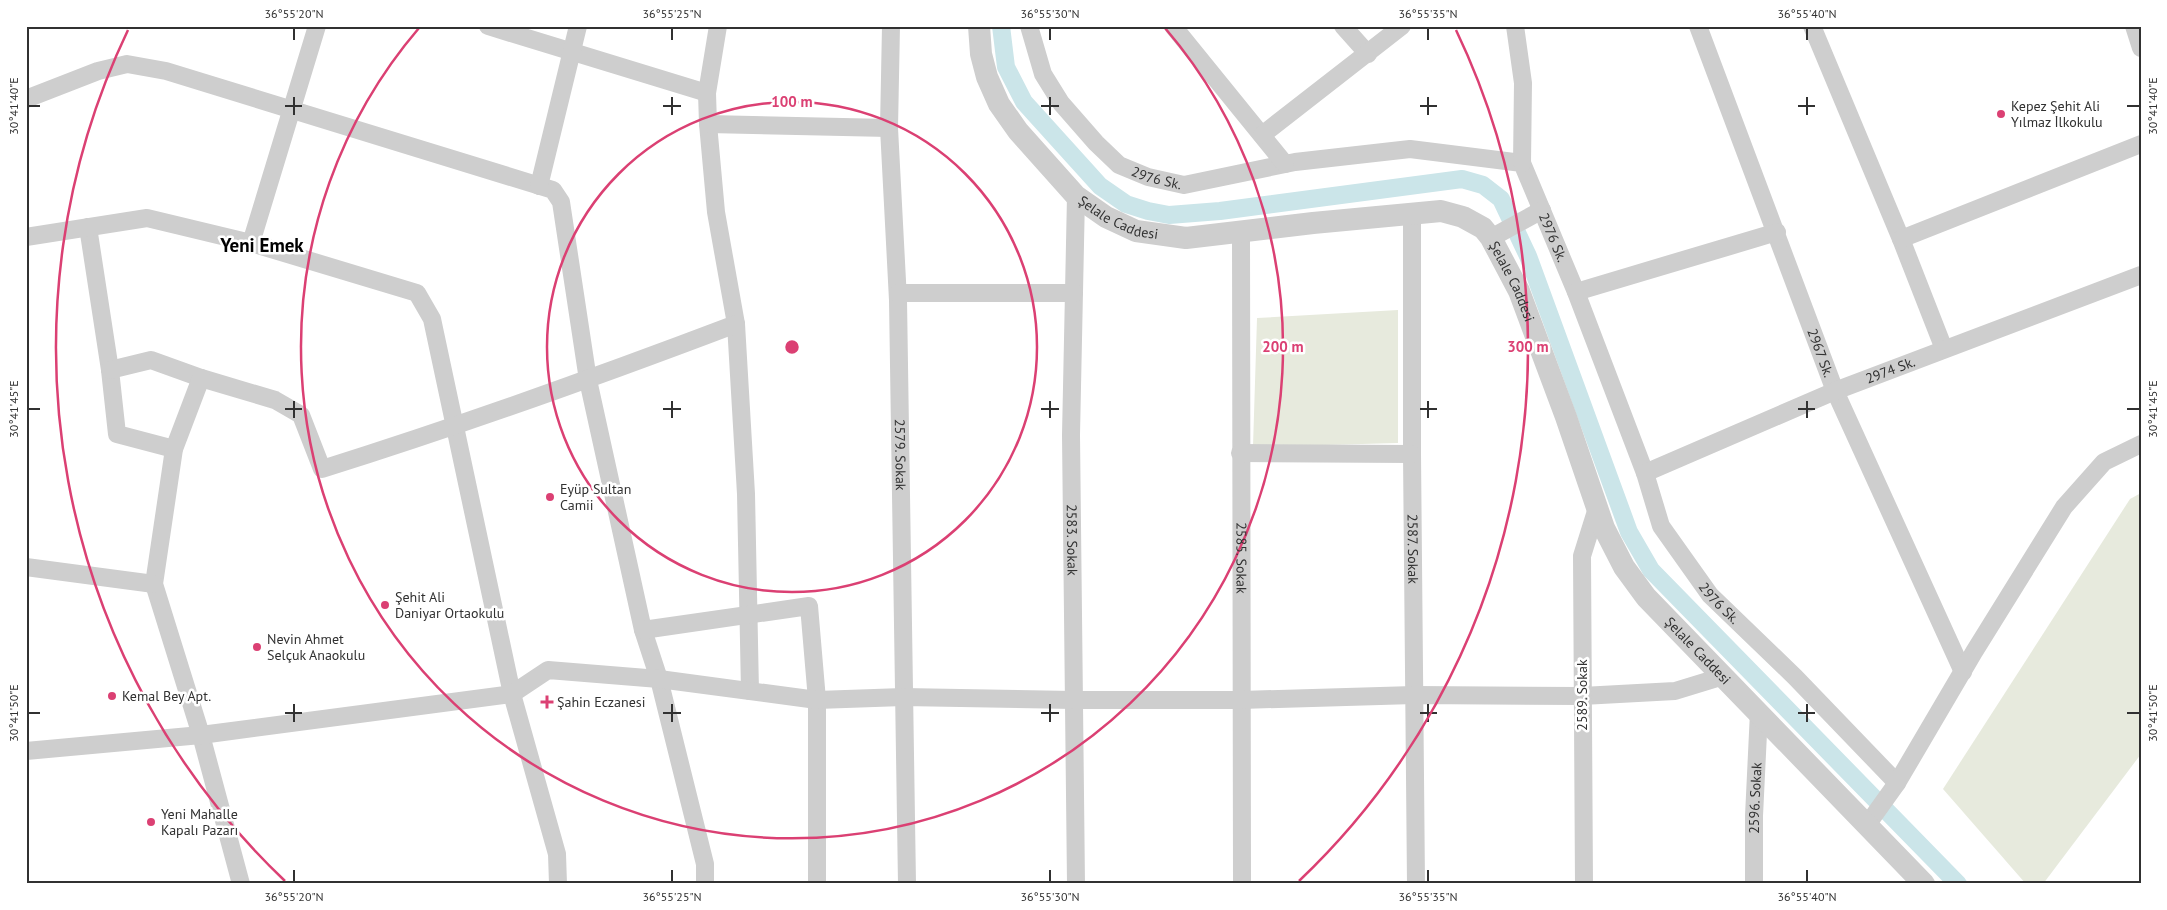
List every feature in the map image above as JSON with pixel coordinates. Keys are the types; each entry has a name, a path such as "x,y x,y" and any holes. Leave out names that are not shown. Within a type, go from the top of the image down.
{"street":[{"path":"251,243 317,26"},
{"path":"488,26 707,93"},
{"path":"539,186 578,26"},
{"path":"718,26 707,93 708,124 716,212 736,324 746,494 750,614 750,691"},
{"name":"2579. Sokak","path":"891,26 889,128 898,293 906,884"},
{"name":"Şelale Caddesi","path":"979,26 981,54 987,77 999,104 1018,131 1076,196 1106,217 1136,231 1186,238 1313,223 1441,212 1464,217 1483,228 1500,233 1604,528 1624,567 1646,597 1924,884"},
{"name":"2976 Sk.","path":"1029,26 1043,74 1061,103 1096,143 1120,165 1148,176 1184,185 1285,164 1410,149 1522,163 1536,213 1576,292 1645,473 1661,526 1710,595 1795,678 1897,783"},
{"path":"1173,26 1285,164"},
{"path":"1343,26 1368,54"},
{"path":"1262,135 1402,26"},
{"path":"1515,26 1523,83 1522,163"},
{"name":"2967 Sk.","path":"1698,26 1836,391 1963,672"},
{"path":"1812,26 1944,349"},
{"path":"2134,26 2141,48"},
{"path":"26,99 98,71 127,64 166,71 553,190 561,202 588,380 643,630 659,679 705,864 705,884"},
{"path":"708,124 889,128"},
{"path":"1901,240 2141,144"},
{"name":"2583. Sokak","path":"1076,196 1071,435 1076,884"},
{"path":"1500,233 1536,213"},
{"name":"2587. Sokak","path":"1412,214 1416,884"},
{"path":"26,237 147,218 251,243 417,293 432,319 512,694 556,854 558,884"},
{"path":"88,227 110,370 117,434 174,449"},
{"name":"2585. Sokak","path":"1241,232 1242,884"},
{"path":"1576,292 1777,232"},
{"name":"2974 Sk.","path":"1645,473 1836,391 2141,275"},
{"path":"898,293 1074,293"},
{"path":"110,370 151,360 201,378 275,400 301,415 305,430 322,469 455,427 588,380 736,324"},
{"path":"201,378 174,449 154,584 201,735 241,884"},
{"path":"1867,825 1897,783 2064,507 2104,462 2141,444"},
{"path":"1240,453 1412,454"},
{"name":"2589. Sokak","path":"1584,884 1582,556 1597,508"},
{"path":"26,567 154,584"},
{"path":"643,630 809,606 817,700 817,884"},
{"path":"26,751 201,735 512,694 548,670 659,679 817,700 903,697 1241,700 1414,695 1582,696 1675,691 1724,676"},
{"name":"2596. Sokak","path":"1754,884 1754,816 1759,712"}],"shaded area":[{"path":"1398,310 1398,443 1253,447 1257,318"},
{"path":"2141,493 2141,754 2043,884 2026,884 1943,789 2130,499"}],"waterway":[{"path":"1001,26 1006,67 1024,102 1100,186 1126,204 1169,215 1220,211 1462,179 1483,185 1501,199 1528,256 1629,532 1651,570 1958,884"}],"place":[{"name":"Kepez Şehit Ali Yılmaz İlkokulu","path":"2001,114"},
{"name":"Eyüp Sultan Camii","path":"550,497"},
{"name":"Şehit Ali Daniyar Ortaokulu","path":"385,605"},
{"name":"Nevin Ahmet Selçuk Anaokulu","path":"257,647"},
{"name":"Kemal Bey Apt.","path":"112,696"},
{"name":"Şahin Eczanesi","path":"547,702"},
{"name":"Yeni Mahalle Kapalı Pazarı","path":"151,822"}],"district":[{"name":"Yeni Emek","path":"262,245"}]}
